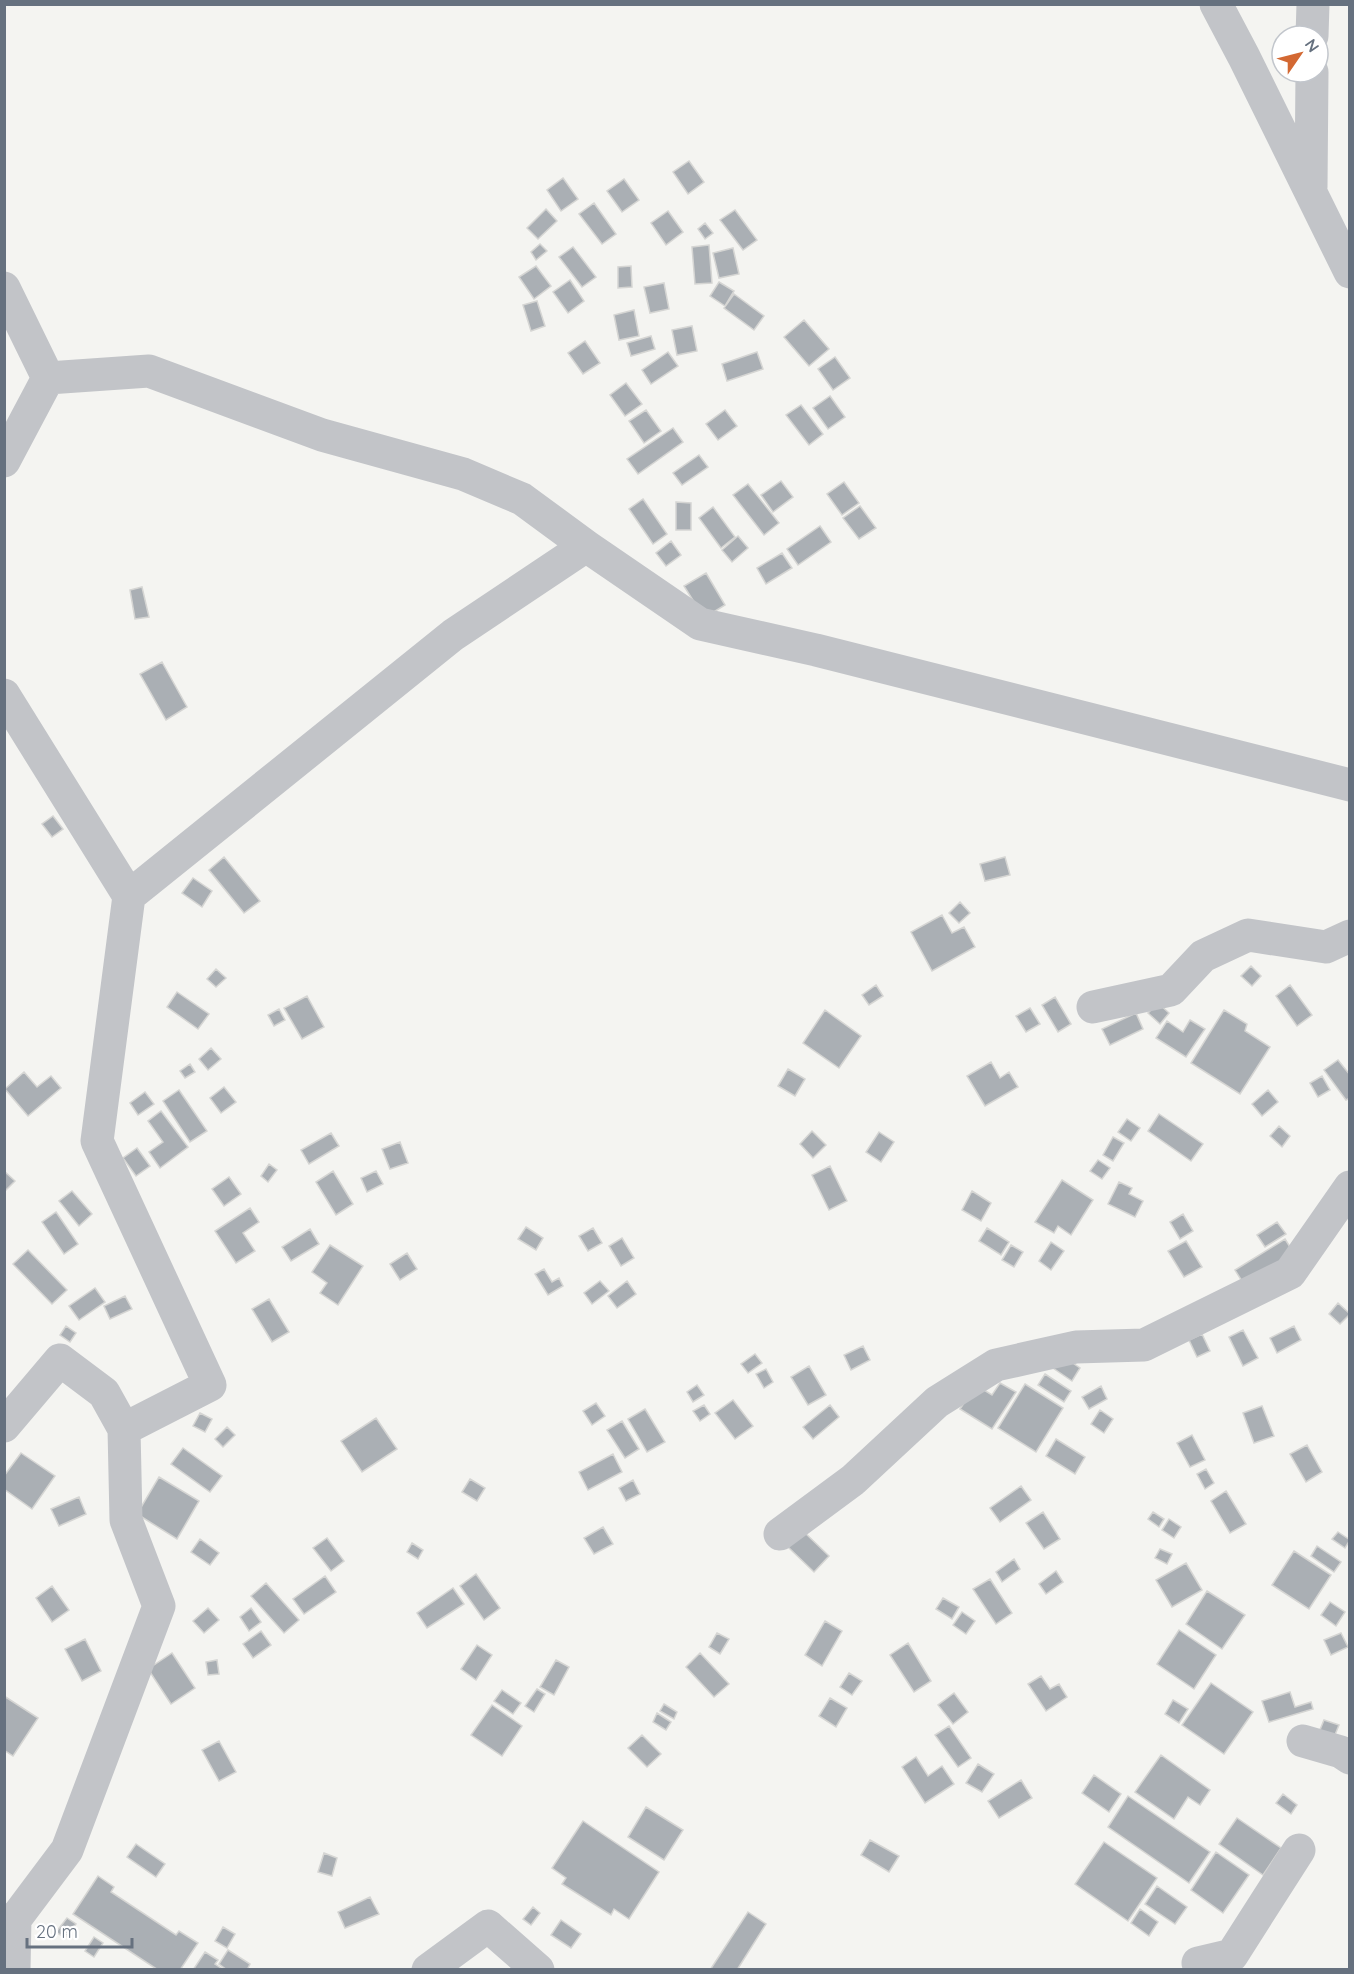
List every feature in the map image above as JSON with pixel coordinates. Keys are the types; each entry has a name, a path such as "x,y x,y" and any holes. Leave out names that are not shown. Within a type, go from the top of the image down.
{"street":[{"path":"1216,4 1350,272"},
{"path":"1312,4 1312,24"},
{"path":"1311,194 1312,84"},
{"path":"4,288 48,378"},
{"path":"48,378 149,371 322,435 463,474 522,499 700,624 828,653 1350,785"},
{"path":"7,455 48,378"},
{"path":"129,896 453,635 586,546"},
{"path":"4,695 129,896 96,1141 210,1385 124,1429"},
{"path":"1093,1007 1171,990 1203,956 1248,935 1326,946 1350,936"},
{"path":"780,1534 853,1480 937,1402 996,1365 1076,1347 1144,1345 1290,1273 1350,1187"},
{"path":"4,1426 60,1360 104,1393 124,1429 126,1520 159,1606 67,1850 10,1925 14,1970"},
{"path":"1303,1741 1341,1752 1350,1758"},
{"path":"1200,1967 1232,1955 1299,1850"},
{"path":"429,1970 488,1926 538,1970"}],"building":[{"path":"689,161 704,182 688,194 673,172"},
{"path":"563,178 578,199 561,211 547,190"},
{"path":"624,179 639,200 622,212 607,191"},
{"path":"594,203 616,234 602,244 579,214"},
{"path":"546,209 557,221 538,239 527,228"},
{"path":"735,210 757,240 743,250 720,220"},
{"path":"668,211 683,232 666,245 651,223"},
{"path":"705,223 713,233 705,239 698,229"},
{"path":"540,244 547,251 536,260 531,252"},
{"path":"709,245 712,283 695,284 692,247"},
{"path":"573,247 596,277 582,287 559,257"},
{"path":"733,248 739,274 719,278 713,253"},
{"path":"536,266 551,286 534,299 519,277"},
{"path":"631,266 632,287 618,288 618,267"},
{"path":"570,280 584,301 568,313 553,292"},
{"path":"719,282 734,291 725,306 710,296"},
{"path":"664,283 669,309 650,313 644,287"},
{"path":"734,294 764,316 754,330 724,308"},
{"path":"537,301 545,326 531,331 523,305"},
{"path":"634,310 639,336 619,340 614,315"},
{"path":"804,320 829,349 809,366 784,337"},
{"path":"692,326 697,351 677,355 672,330"},
{"path":"651,336 655,349 631,356 627,343"},
{"path":"585,341 600,363 583,374 568,353"},
{"path":"668,352 678,366 651,384 642,370"},
{"path":"757,352 763,369 727,381 722,364"},
{"path":"835,357 850,378 833,390 818,369"},
{"path":"626,383 642,404 625,416 610,395"},
{"path":"830,396 845,417 828,429 813,408"},
{"path":"801,405 823,434 809,445 786,415"},
{"path":"646,410 661,431 644,443 629,421"},
{"path":"725,410 737,426 718,440 706,424"},
{"path":"673,428 683,442 638,474 627,459"},
{"path":"699,455 708,467 682,485 673,473"},
{"path":"781,481 793,497 773,512 761,495"},
{"path":"844,482 859,503 842,515 827,494"},
{"path":"748,484 779,523 764,535 733,495"},
{"path":"643,499 667,534 653,544 629,509"},
{"path":"676,502 691,503 691,530 676,530"},
{"path":"860,506 876,528 859,539 843,518"},
{"path":"713,507 735,537 721,548 699,518"},
{"path":"820,526 831,542 798,565 787,549"},
{"path":"738,536 748,548 732,562 722,550"},
{"path":"671,541 681,555 666,566 656,553"},
{"path":"782,553 792,568 766,584 757,568"},
{"path":"706,573 725,605 704,618 684,586"},
{"path":"142,587 149,617 135,619 130,590"},
{"path":"162,662 187,707 166,720 140,674"},
{"path":"53,816 63,829 52,837 42,824"},
{"path":"224,857 260,901 244,913 209,870"},
{"path":"1005,857 1010,875 985,881 980,864"},
{"path":"193,878 212,891 202,907 182,893"},
{"path":"960,902 970,913 959,923 949,913"},
{"path":"942,915 952,933 964,927 975,947 932,971 911,932"},
{"path":"1251,966 1261,976 1252,986 1241,976"},
{"path":"216,969 226,978 216,987 207,979"},
{"path":"876,985 883,996 869,1005 862,995"},
{"path":"1290,985 1312,1015 1297,1026 1276,996"},
{"path":"177,992 209,1014 198,1029 167,1007"},
{"path":"307,996 324,1027 302,1039 284,1008"},
{"path":"1055,997 1071,1024 1058,1032 1042,1005"},
{"path":"1158,1003 1169,1013 1160,1024 1148,1013"},
{"path":"1030,1008 1040,1024 1026,1032 1016,1016"},
{"path":"279,1009 285,1020 274,1026 268,1015"},
{"path":"825,1010 861,1036 839,1068 803,1043"},
{"path":"1224,1010 1247,1024 1245,1031 1270,1047 1240,1094 1191,1063"},
{"path":"1136,1013 1143,1029 1110,1045 1102,1029"},
{"path":"1190,1020 1205,1029 1186,1057 1156,1038 1167,1021 1183,1032"},
{"path":"211,1048 221,1059 208,1070 199,1059"},
{"path":"1338,1060 1350,1075 1350,1098 1346,1100 1324,1070"},
{"path":"991,1062 1000,1078 1009,1072 1018,1087 985,1106 967,1076"},
{"path":"190,1064 195,1072 185,1078 180,1071"},
{"path":"788,1069 805,1079 795,1096 778,1086"},
{"path":"24,1072 37,1087 51,1076 61,1088 28,1116 5,1089"},
{"path":"1322,1076 1330,1090 1318,1097 1310,1083"},
{"path":"224,1087 236,1102 221,1113 210,1098"},
{"path":"179,1090 207,1131 190,1142 163,1101"},
{"path":"1268,1090 1278,1102 1262,1116 1252,1104"},
{"path":"145,1092 154,1104 138,1115 130,1103"},
{"path":"161,1111 188,1147 160,1168 149,1152 163,1142 148,1121"},
{"path":"1159,1114 1203,1144 1191,1161 1148,1131"},
{"path":"1127,1119 1140,1128 1131,1141 1118,1132"},
{"path":"1279,1126 1290,1136 1282,1147 1270,1136"},
{"path":"812,1131 826,1145 813,1158 800,1144"},
{"path":"879,1132 894,1142 881,1162 866,1152"},
{"path":"331,1133 339,1146 309,1164 301,1150"},
{"path":"1113,1137 1124,1143 1113,1161 1103,1155"},
{"path":"400,1142 408,1163 390,1169 382,1149"},
{"path":"137,1148 150,1166 136,1176 123,1158"},
{"path":"1098,1160 1110,1168 1102,1179 1090,1171"},
{"path":"269,1164 277,1170 268,1182 261,1176"},
{"path":"830,1166 847,1201 829,1210 812,1175"},
{"path":"4,1171 15,1181 4,1192"},
{"path":"333,1171 353,1204 336,1215 316,1182"},
{"path":"376,1171 383,1184 367,1192 361,1178"},
{"path":"229,1177 241,1194 224,1206 212,1189"},
{"path":"1062,1180 1093,1200 1071,1235 1058,1226 1054,1233 1035,1222"},
{"path":"1119,1182 1132,1188 1129,1194 1143,1201 1135,1217 1108,1204"},
{"path":"72,1191 92,1214 79,1226 59,1201"},
{"path":"972,1191 991,1203 981,1221 962,1210"},
{"path":"250,1208 259,1222 243,1233 255,1251 236,1263 215,1231"},
{"path":"56,1212 78,1244 64,1254 42,1222"},
{"path":"1183,1214 1193,1231 1180,1239 1170,1222"},
{"path":"1277,1222 1286,1234 1265,1247 1257,1235"},
{"path":"526,1227 543,1238 536,1250 518,1239"},
{"path":"593,1228 602,1243 588,1251 579,1236"},
{"path":"987,1228 1009,1242 1001,1255 979,1241"},
{"path":"310,1229 319,1244 291,1261 282,1247"},
{"path":"622,1238 634,1258 621,1266 609,1246"},
{"path":"1285,1239 1295,1255 1245,1286 1235,1270"},
{"path":"1186,1241 1202,1267 1184,1277 1168,1251"},
{"path":"1051,1242 1064,1251 1051,1270 1039,1261"},
{"path":"330,1245 363,1266 338,1305 320,1293 327,1283 312,1272"},
{"path":"1011,1245 1023,1252 1014,1267 1002,1260"},
{"path":"28,1250 67,1290 52,1304 13,1264"},
{"path":"407,1253 417,1269 400,1280 390,1264"},
{"path":"544,1269 552,1282 559,1278 563,1286 548,1295 535,1274"},
{"path":"600,1281 609,1291 592,1304 584,1293"},
{"path":"627,1281 636,1294 617,1308 608,1296"},
{"path":"95,1288 105,1302 79,1320 69,1306"},
{"path":"125,1296 132,1309 110,1319 104,1306"},
{"path":"269,1299 289,1332 272,1342 252,1309"},
{"path":"1338,1303 1350,1314 1340,1324 1329,1314"},
{"path":"66,1326 76,1333 70,1342 60,1335"},
{"path":"1294,1326 1301,1340 1277,1353 1270,1338"},
{"path":"1243,1330 1258,1358 1243,1366 1229,1337"},
{"path":"1202,1334 1210,1351 1197,1357 1189,1340"},
{"path":"863,1346 870,1360 851,1370 844,1355"},
{"path":"1058,1353 1080,1368 1072,1381 1050,1366"},
{"path":"755,1354 762,1363 748,1373 741,1364"},
{"path":"809,1366 826,1395 808,1405 791,1377"},
{"path":"766,1369 773,1382 764,1388 756,1374"},
{"path":"1045,1374 1071,1391 1064,1402 1038,1385"},
{"path":"1000,1383 1016,1392 992,1429 960,1409 976,1385 992,1395"},
{"path":"1025,1384 1063,1408 1036,1452 998,1428"},
{"path":"697,1385 704,1395 693,1402 687,1392"},
{"path":"1101,1386 1107,1399 1089,1409 1082,1397"},
{"path":"733,1400 753,1426 735,1439 715,1413"},
{"path":"596,1403 605,1416 592,1425 583,1411"},
{"path":"704,1405 710,1414 700,1421 693,1411"},
{"path":"830,1405 839,1417 813,1439 803,1427"},
{"path":"1262,1406 1274,1436 1254,1443 1243,1413"},
{"path":"645,1409 665,1442 647,1452 628,1419"},
{"path":"1100,1410 1113,1419 1104,1433 1091,1424"},
{"path":"200,1413 212,1419 205,1432 193,1426"},
{"path":"376,1418 397,1449 362,1472 341,1441"},
{"path":"622,1421 639,1449 625,1458 607,1430"},
{"path":"227,1427 235,1435 223,1447 215,1439"},
{"path":"1192,1435 1205,1460 1190,1467 1177,1443"},
{"path":"1056,1439 1085,1457 1075,1474 1046,1456"},
{"path":"1307,1445 1322,1472 1306,1482 1290,1454"},
{"path":"183,1448 222,1476 210,1492 171,1464"},
{"path":"21,1453 55,1476 32,1509 4,1489 4,1476"},
{"path":"613,1454 622,1472 588,1490 579,1472"},
{"path":"1206,1469 1214,1483 1205,1489 1197,1474"},
{"path":"159,1477 199,1501 177,1539 137,1514"},
{"path":"470,1479 485,1488 477,1501 462,1492"},
{"path":"633,1480 640,1494 626,1501 619,1488"},
{"path":"1021,1486 1031,1500 1000,1522 990,1508"},
{"path":"1226,1491 1246,1524 1230,1533 1211,1501"},
{"path":"79,1497 86,1514 59,1526 51,1509"},
{"path":"1043,1512 1060,1539 1044,1549 1026,1523"},
{"path":"1153,1512 1164,1519 1159,1527 1148,1519"},
{"path":"1169,1519 1181,1527 1174,1538 1162,1530"},
{"path":"603,1527 613,1544 594,1554 584,1538"},
{"path":"803,1531 829,1556 814,1572 788,1547"},
{"path":"1338,1532 1350,1540 1345,1548 1332,1539"},
{"path":"327,1538 344,1561 331,1571 313,1548"},
{"path":"200,1539 219,1553 210,1565 191,1552"},
{"path":"412,1543 423,1550 418,1559 407,1552"},
{"path":"1317,1546 1341,1562 1334,1572 1311,1556"},
{"path":"1160,1549 1172,1554 1167,1564 1155,1558"},
{"path":"1294,1551 1331,1575 1309,1609 1272,1585"},
{"path":"1014,1559 1020,1569 1002,1582 996,1572"},
{"path":"1186,1563 1202,1590 1172,1607 1156,1580"},
{"path":"1056,1571 1063,1582 1046,1594 1039,1584"},
{"path":"476,1574 500,1608 484,1620 460,1586"},
{"path":"325,1576 336,1592 304,1614 293,1599"},
{"path":"990,1579 1012,1613 996,1624 973,1589"},
{"path":"266,1583 299,1620 284,1633 251,1596"},
{"path":"52,1586 69,1610 52,1622 36,1598"},
{"path":"453,1588 464,1604 427,1628 417,1613"},
{"path":"1207,1591 1245,1615 1222,1649 1186,1624"},
{"path":"943,1598 959,1607 952,1619 936,1609"},
{"path":"1330,1602 1345,1612 1336,1626 1321,1615"},
{"path":"208,1608 219,1620 204,1633 193,1621"},
{"path":"251,1608 261,1622 249,1631 240,1617"},
{"path":"962,1612 975,1621 966,1634 953,1625"},
{"path":"825,1621 842,1631 822,1666 805,1655"},
{"path":"1179,1630 1216,1655 1194,1689 1157,1664"},
{"path":"261,1631 271,1645 253,1658 243,1644"},
{"path":"717,1633 729,1639 720,1654 709,1647"},
{"path":"1341,1633 1348,1647 1331,1655 1324,1640"},
{"path":"85,1639 101,1671 82,1681 65,1649"},
{"path":"908,1643 931,1681 914,1692 890,1655"},
{"path":"477,1645 492,1655 476,1680 461,1669"},
{"path":"172,1653 195,1688 171,1704 148,1669"},
{"path":"700,1653 729,1684 714,1697 686,1667"},
{"path":"217,1660 219,1674 208,1675 206,1662"},
{"path":"556,1660 569,1667 554,1695 540,1687"},
{"path":"849,1673 862,1681 852,1695 840,1687"},
{"path":"1041,1676 1050,1689 1059,1684 1067,1697 1046,1711 1028,1684"},
{"path":"1211,1683 1253,1712 1224,1754 1182,1725"},
{"path":"537,1689 545,1694 534,1712 525,1706"},
{"path":"502,1690 521,1703 513,1714 494,1701"},
{"path":"1290,1692 1295,1707 1311,1702 1313,1709 1269,1722 1262,1701"},
{"path":"954,1693 968,1712 953,1724 938,1705"},
{"path":"4,1696 38,1718 13,1756 4,1750"},
{"path":"830,1698 847,1708 836,1727 819,1716"},
{"path":"1173,1700 1188,1709 1179,1723 1165,1714"},
{"path":"664,1704 677,1712 674,1719 660,1711"},
{"path":"492,1705 522,1726 502,1756 471,1735"},
{"path":"657,1713 671,1722 666,1730 653,1722"},
{"path":"1324,1720 1339,1725 1332,1742 1317,1737"},
{"path":"949,1726 971,1758 958,1767 935,1735"},
{"path":"642,1735 661,1754 647,1767 628,1748"},
{"path":"219,1741 236,1772 219,1781 202,1750"},
{"path":"1161,1755 1210,1790 1200,1805 1188,1797 1174,1819 1135,1792"},
{"path":"916,1757 928,1776 942,1766 954,1784 925,1803 902,1767"},
{"path":"978,1764 994,1774 982,1792 966,1783"},
{"path":"1094,1775 1121,1794 1109,1812 1082,1793"},
{"path":"1021,1780 1032,1798 999,1818 988,1801"},
{"path":"1283,1794 1297,1805 1291,1814 1276,1803"},
{"path":"1128,1796 1210,1852 1189,1883 1108,1827"},
{"path":"646,1807 683,1830 664,1860 628,1837"},
{"path":"1237,1818 1281,1848 1263,1875 1219,1844"},
{"path":"583,1821 659,1872 629,1919 614,1909 611,1915 562,1884 566,1878 552,1868"},
{"path":"870,1840 899,1856 889,1872 861,1855"},
{"path":"1104,1842 1157,1878 1128,1921 1075,1884"},
{"path":"136,1844 165,1864 156,1877 127,1857"},
{"path":"1216,1852 1249,1875 1223,1913 1191,1890"},
{"path":"324,1853 337,1858 332,1876 318,1872"},
{"path":"98,1876 114,1887 111,1892 176,1935 179,1931 198,1943 180,1970 158,1970 73,1914"},
{"path":"1157,1886 1187,1907 1175,1924 1145,1904"},
{"path":"370,1897 379,1914 345,1928 338,1912"},
{"path":"533,1907 540,1913 531,1925 523,1919"},
{"path":"1140,1909 1158,1922 1149,1936 1131,1923"},
{"path":"748,1912 766,1924 737,1970 710,1970"},
{"path":"67,1918 76,1924 65,1938 56,1932"},
{"path":"561,1920 581,1934 571,1948 551,1935"},
{"path":"223,1927 235,1934 227,1948 215,1941"},
{"path":"94,1937 103,1943 94,1957 85,1951"},
{"path":"228,1950 250,1964 247,1970 227,1970 219,1964"},
{"path":"205,1952 218,1960 215,1964 224,1970 193,1970"}]}
